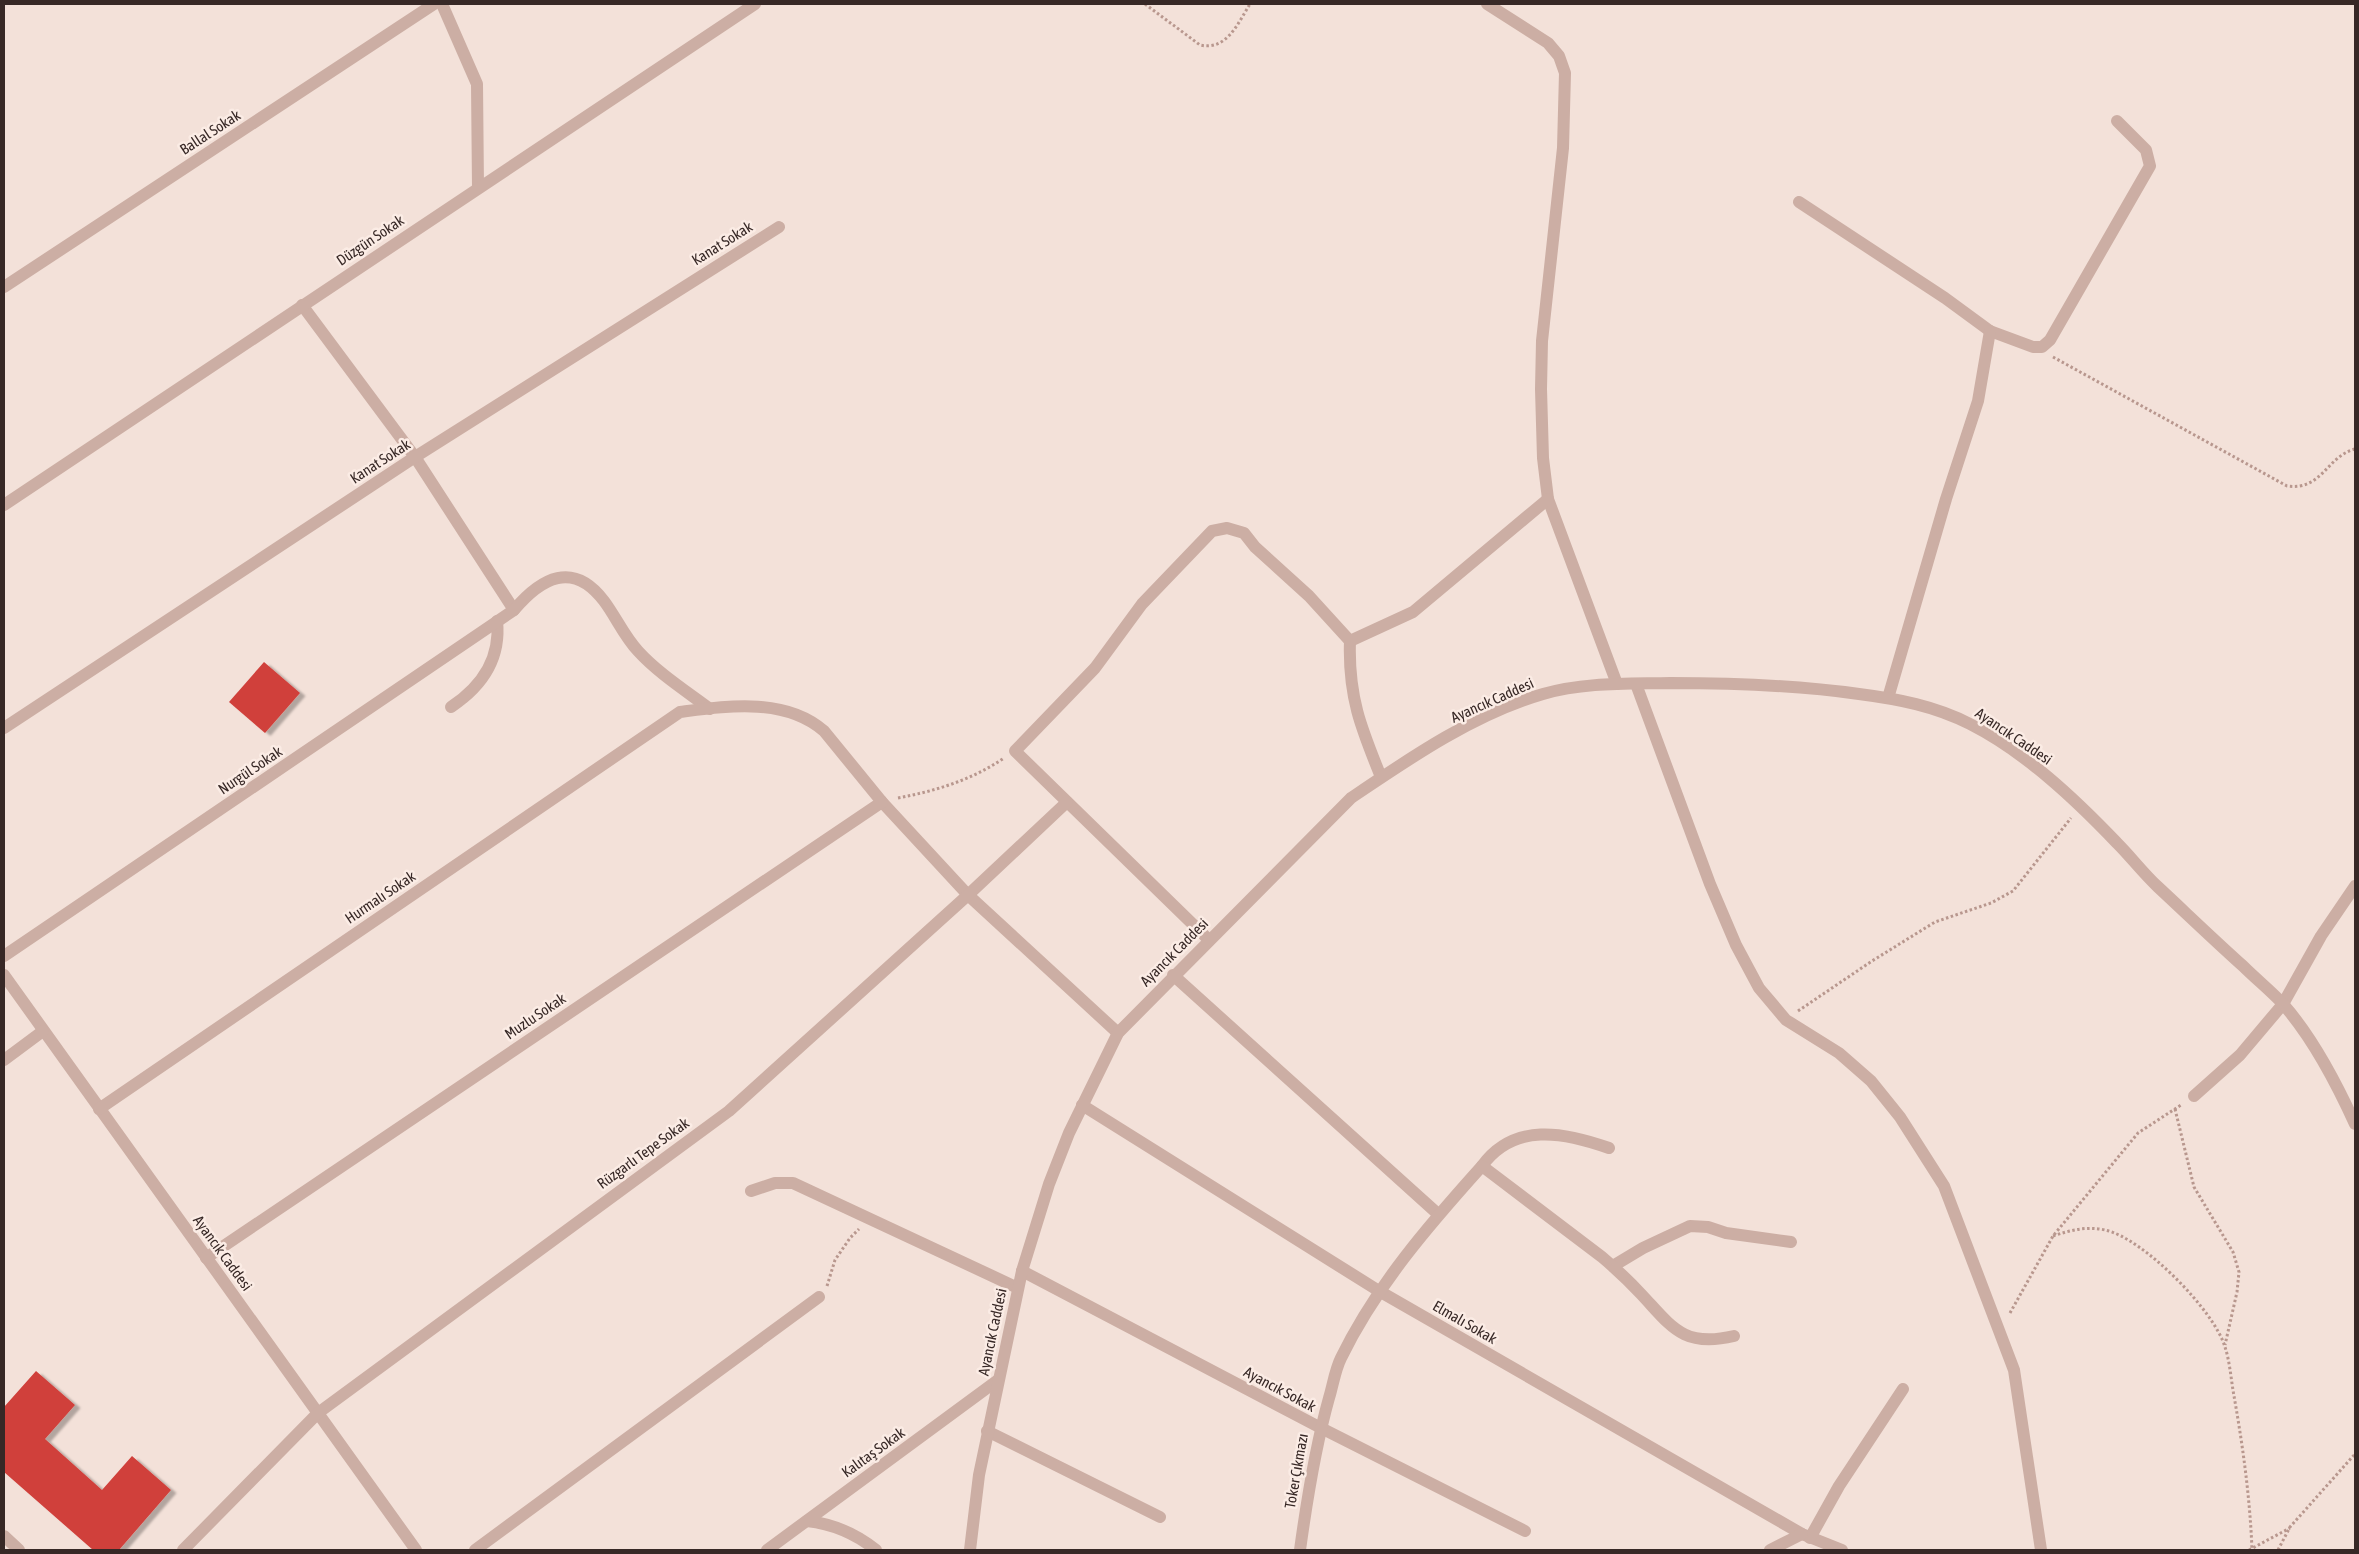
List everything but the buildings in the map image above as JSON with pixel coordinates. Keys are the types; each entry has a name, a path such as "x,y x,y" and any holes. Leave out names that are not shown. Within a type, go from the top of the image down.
{"street":[{"name":"Ballal Sokak","path":"4,287 434,4"},
{"path":"442,4 477,84 478,188"},
{"name":"Düzgün Sokak","path":"4,505 755,4"},
{"path":"1487,4 1548,43 1558,56 1565,73 1562,148 1542,341 1541,424 1548,499 1616,684"},
{"path":"1799,202 1945,298 1990,331 2037,348 2050,340 2150,166 2146,150 2117,121"},
{"name":"Kanat Sokak","path":"4,728 415,458 779,226"},
{"path":"302,305 415,458 514,610"},
{"path":"1888,698 1946,499 1978,401 1990,331"},
{"path":"1350,641 1413,612 1548,499"},
{"path":"1209,940 1015,751 1095,668 1142,604 1206,535 1220,528 1236,529 1244,533 1255,547 1309,596 1350,641 1350,671 1354,706 1382,777"},
{"name":"Nurgül Sokak","path":"4,956 514,610 536,588 556,577 569,576 594,590 604,600 638,652 710,708"},
{"path":"451,707 476,687 491,665 497,644 497,621"},
{"name":"Ayancık Caddesi","path":"970,1550 978,1475 1022,1271 1049,1184 1082,1105 1118,1033 1173,975 1351,798 1455,733 1521,702 1571,688 1616,684 1776,685 1888,698 1947,713 1992,736 2049,779 2116,841 2146,875 2283,1004 2326,1068 2355,1124"},
{"path":"1636,684 1686,822 1736,945 1759,988 1786,1020 1824,1042 1854,1064 1886,1098 1944,1186 2014,1370 2041,1550"},
{"path":"710,708 784,709 807,718 824,731 882,802 968,895 1118,1033"},
{"name":"Hurmalı Sokak","path":"99,1109 680,712 710,708"},
{"name":"Muzlu Sokak","path":"206,1258 882,802"},
{"name":"Rüzgarlı Tepe Sokak","path":"183,1550 318,1413 729,1111 968,895 1067,802"},
{"path":"2194,1096 2240,1055 2283,1004 2321,936 2355,886"},
{"name":"Ayancık Caddesi","path":"4,974 416,1550"},
{"path":"1173,975 1438,1214"},
{"path":"4,1060 43,1031"},
{"name":"Elmalı Sokak","path":"1082,1105 1379,1291 1806,1536 1842,1550"},
{"name":"Toker Çıkmazı","path":"1300,1550 1310,1476 1320,1428 1340,1359 1379,1291 1438,1214 1500,1147 1523,1136 1568,1136 1609,1148"},
{"path":"1482,1166 1613,1266 1642,1295 1662,1319 1681,1333 1706,1340 1734,1336"},
{"path":"751,1191 775,1183 793,1184 1018,1288"},
{"path":"1613,1266 1643,1248 1690,1226 1708,1226 1726,1233 1791,1242"},
{"name":"Ayancık Sokak","path":"1022,1271 1320,1428 1526,1531"},
{"path":"475,1550 819,1297"},
{"name":"Kalıtaş Sokak","path":"767,1550 998,1380"},
{"path":"1770,1550 1806,1536 1903,1389"},
{"path":"987,1431 1160,1517"},
{"path":"807,1521 823,1523 846,1531 876,1550"},
{"path":"4,1536 19,1550"}],"path":[{"path":"1145,4 1200,45 1208,47 1216,46 1225,41 1250,4"},
{"path":"2037,348 2286,486 2296,488 2310,484 2342,455 2355,449"},
{"path":"882,802 924,792 965,779 1015,751"},
{"path":"1786,1020 1872,961 1934,922 1991,903 2013,891 2079,807"},
{"path":"1999,1331 2053,1236 2138,1133 2194,1096"},
{"path":"2175,1109 2194,1187 2233,1252 2239,1272 2237,1292 2225,1346"},
{"path":"819,1297 827,1285 835,1260 842,1248 860,1228 871,1220"},
{"path":"2053,1236 2077,1229 2092,1228 2114,1233 2137,1245 2186,1290 2225,1346 2245,1462 2251,1550 2290,1528"},
{"path":"2278,1550 2290,1528 2355,1454"}]}
